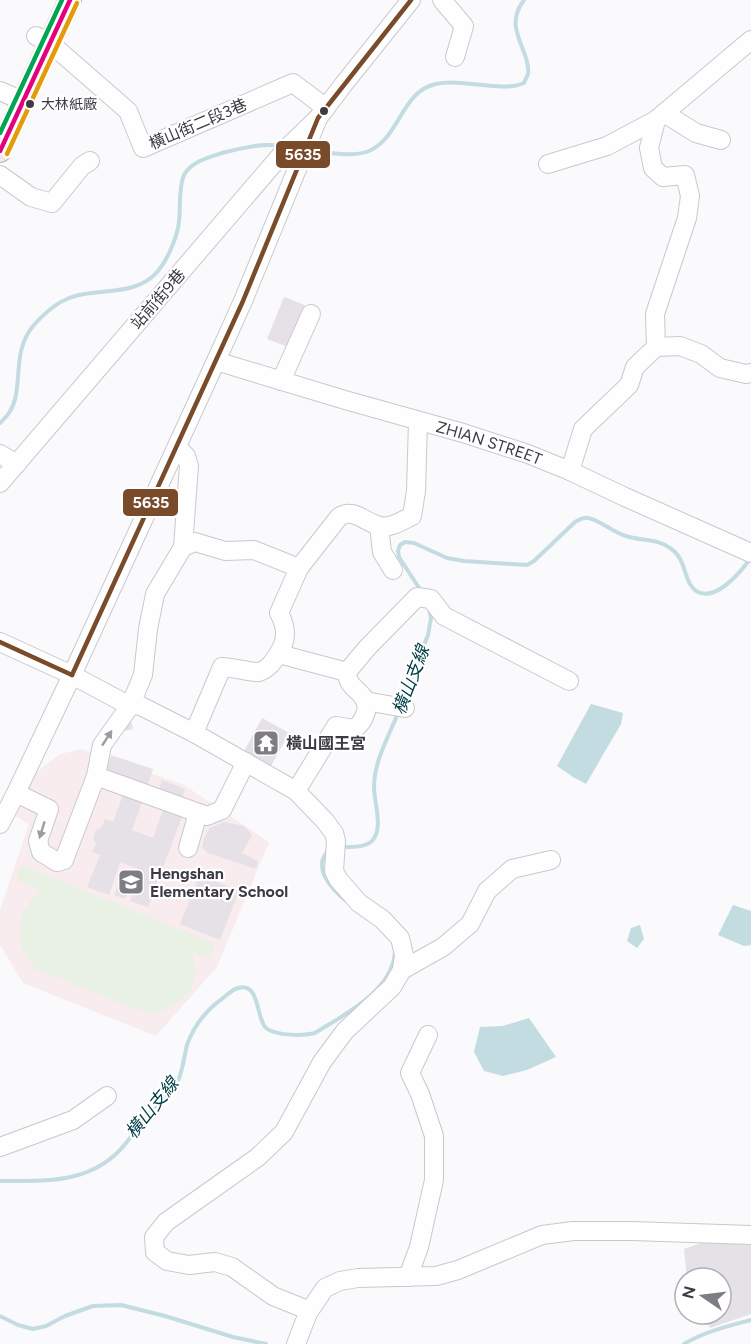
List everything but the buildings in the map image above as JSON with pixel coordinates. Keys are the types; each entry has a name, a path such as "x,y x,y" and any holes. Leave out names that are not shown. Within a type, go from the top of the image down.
{"main road":[{"path":"43,39 53,0"},
{"path":"0,151 8,101 43,39 70,0"}],"street":[{"path":"0,824 72,675 216,361 322,113 411,0"},
{"path":"442,0 464,26 455,57"},
{"name":"橫山街二段3巷","path":"43,39 128,111 143,148 293,83 322,113"},
{"path":"548,164 608,146 660,116 751,40"},
{"name":"站前街9巷","path":"0,483 287,148 322,113"},
{"path":"660,116 696,133 721,140"},
{"path":"656,346 655,314 687,218 690,196 685,175 663,177 653,168 650,148 660,116"},
{"path":"0,175 31,197 52,203 82,165 90,161"},
{"path":"281,381 311,314"},
{"path":"570,471 583,429 629,385 635,367 656,346 680,346 701,354 720,368 751,374"},
{"name":"ZHIAN STREET","path":"216,361 528,454 748,552"},
{"path":"194,733 222,667 260,672 267,668 279,654 286,637 279,613 299,568 339,517 345,513 352,513 379,526 386,526 412,516 416,491 418,421"},
{"path":"16,793 49,809 39,841 40,852 57,862 64,860 96,776 102,745 130,706 143,675 148,629 156,594 183,547 189,466 186,456 177,447"},
{"path":"0,454 18,464"},
{"path":"379,526 382,552 393,570"},
{"path":"183,547 195,542 225,551 254,550 299,568"},
{"path":"296,791 336,726 354,729 360,726 366,713 365,701 351,685 347,672 367,648 424,598 444,616 570,681"},
{"path":"0,642 72,675 130,706 139,705 194,733 296,791 325,820 334,833 336,840 334,871 338,879 359,903 382,919 400,938 404,955 402,970 392,987 345,1031 322,1062 284,1132 258,1157 166,1222 154,1237 155,1252 167,1261 189,1265 215,1262 232,1267 273,1296 309,1312"},
{"path":"279,654 347,672"},
{"path":"365,701 398,707"},
{"path":"96,776 207,816 222,810 246,762"},
{"path":"188,848 198,813"},
{"path":"402,970 443,947 470,924 486,891 512,869 551,860"},
{"path":"408,1277 419,1247 434,1180 434,1136 420,1094 410,1073 428,1035"},
{"path":"0,1147 73,1120 107,1096"},
{"path":"296,1344 309,1312 326,1288 340,1281 358,1278 436,1276 458,1270 542,1234 632,1231 751,1235"}],"shaded area":[{"name":"Hengshan Elementary School","path":"82,749 184,785 269,842 217,967 156,1036 23,983 0,945 0,910 29,824 11,813 34,774 60,754"},
{"path":"21,865 215,944 209,959 193,952 196,971 191,989 177,1003 149,1014 34,968 22,948 19,930 24,911 32,898 42,891 16,879"}],"water":[{"path":"591,704 623,713 621,724 586,784 557,766"},
{"path":"733,905 751,911 751,945 744,946 718,935"},
{"path":"640,925 644,939 637,948 627,941 631,928"},
{"path":"529,1018 556,1057 527,1070 503,1076 484,1071 474,1052 480,1027 503,1026"}],"waterway":[{"path":"309,151 347,154 369,151 388,136 415,96 424,88 436,84 458,83 504,87 524,83 528,67 516,27 519,7 524,0"},
{"path":"0,423 14,404 22,348 26,337 44,315 61,302 76,296 126,289 138,285 149,280 162,266 177,233 181,186 187,170 201,161 222,153 259,146 281,146"},
{"name":"橫山支線","path":"421,591 399,557 400,545 405,542 414,543 447,558 527,565 575,522 584,518 592,519 626,536 665,545 678,556 690,584 697,592 705,594 714,592 732,580 751,557"},
{"name":"橫山支線","path":"402,703 428,635 431,618 429,608"},
{"name":"橫山支線","path":"340,847 365,845 376,836 378,822 374,793 376,768 398,713"},
{"name":"橫山支線","path":"328,851 322,864 323,871 330,884 345,900"},
{"name":"橫山支線","path":"0,1181 35,1181 69,1177 99,1166 113,1156 129,1140 147,1114 176,1086 187,1045 196,1027 209,1010 233,990 245,987 250,990 254,995 263,1023 271,1031 290,1035 315,1033 353,1010 376,990 392,966 395,952"},
{"path":"0,1316 33,1329 46,1326 93,1306 121,1305 233,1337 266,1344"},
{"path":"684,1344 708,1333 751,1320"}],"transit line":[{"path":"0,133 62,0"},
{"path":"0,151 70,0"},
{"name":"5635","path":"72,675 243,301 318,118 411,0"},
{"path":"7,154 77,3"},
{"name":"5635","path":"0,642 72,675"}],"place":[{"name":"大林紙廠","path":"30,104"},
{"name":"橫山國王宮","path":"266,743"},
{"name":"Hengshan Elementary School","path":"131,882"}]}
